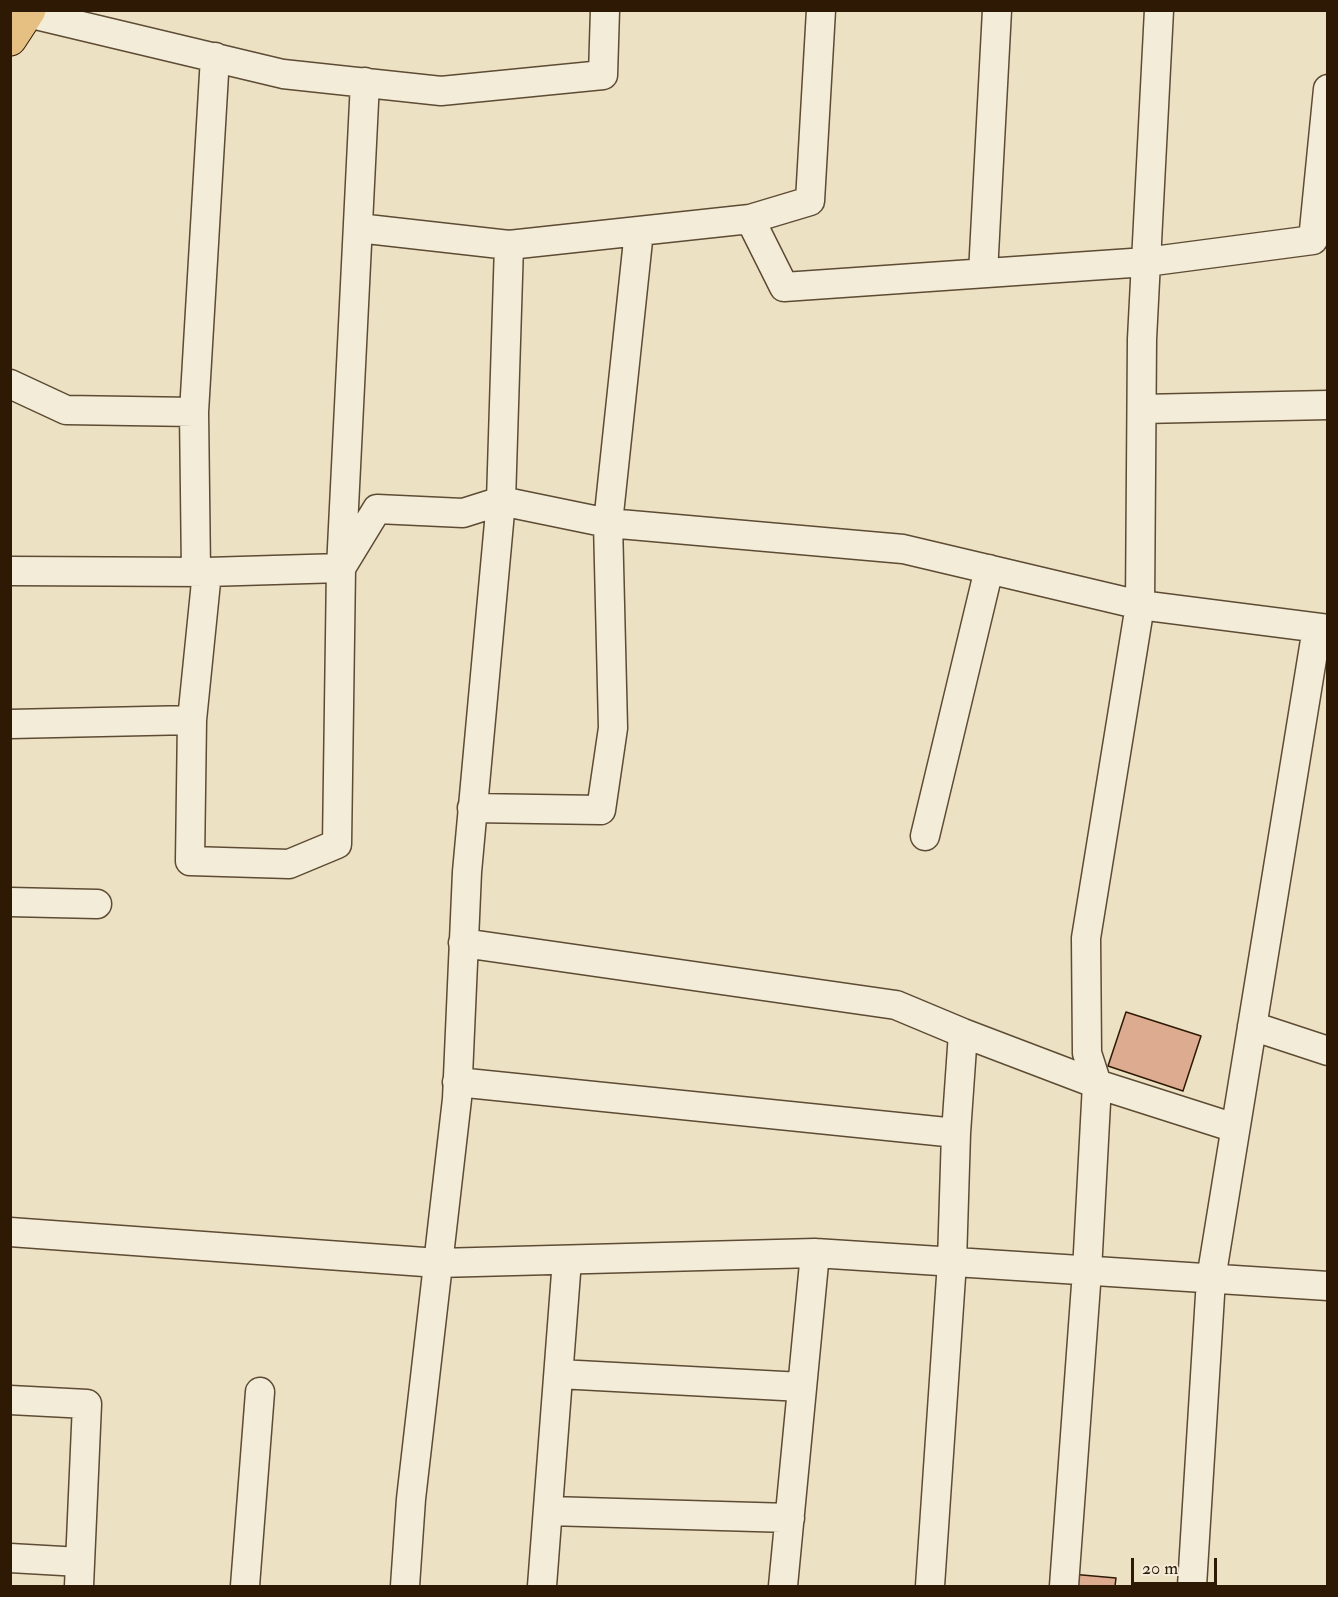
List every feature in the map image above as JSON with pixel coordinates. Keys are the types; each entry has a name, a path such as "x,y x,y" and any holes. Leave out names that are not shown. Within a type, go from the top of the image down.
{"street":[{"path":"22,21 215,57 283,74 441,91 603,75 605,10"},
{"path":"358,228 509,245 750,219 810,201 821,10"},
{"path":"983,273 997,10"},
{"path":"1064,1587 1098,1084 1087,1053 1086,938 1140,604 1142,339 1159,10"},
{"path":"215,57 194,412 202,572 192,720 190,861 289,864 337,844 341,568 365,82"},
{"path":"750,219 784,287 1146,262 1314,240 1328,89"},
{"path":"472,808 601,810 613,728 609,523 639,231"},
{"path":"405,1587 411,1499 457,1082 472,808 501,501 509,245"},
{"path":"10,384 66,410 194,412"},
{"path":"1142,409 1328,405"},
{"path":"341,568 377,509 463,513 501,501 609,523 903,549 1140,604 1322,628 1252,1026 1211,1279 1192,1587"},
{"path":"10,571 202,572 341,568"},
{"path":"925,836 989,569"},
{"path":"10,723 192,720"},
{"path":"10,902 97,904"},
{"path":"463,944 896,1005 1098,1084 1235,1128"},
{"path":"1252,1026 1328,1051"},
{"path":"930,1587 952,1262 956,1133 963,1033"},
{"path":"457,1082 956,1133"},
{"path":"10,1232 438,1263 815,1253 1328,1286"},
{"path":"783,1587 815,1253"},
{"path":"542,1587 567,1260"},
{"path":"560,1374 801,1387"},
{"path":"245,1587 260,1392"},
{"path":"10,1400 87,1404 79,1574 10,1558"},
{"path":"549,1511 790,1518"}],"building":[{"path":"1126,1012 1201,1036 1183,1091 1108,1066"},
{"path":"1071,1574 1116,1578 1115,1586 1070,1586"}]}
